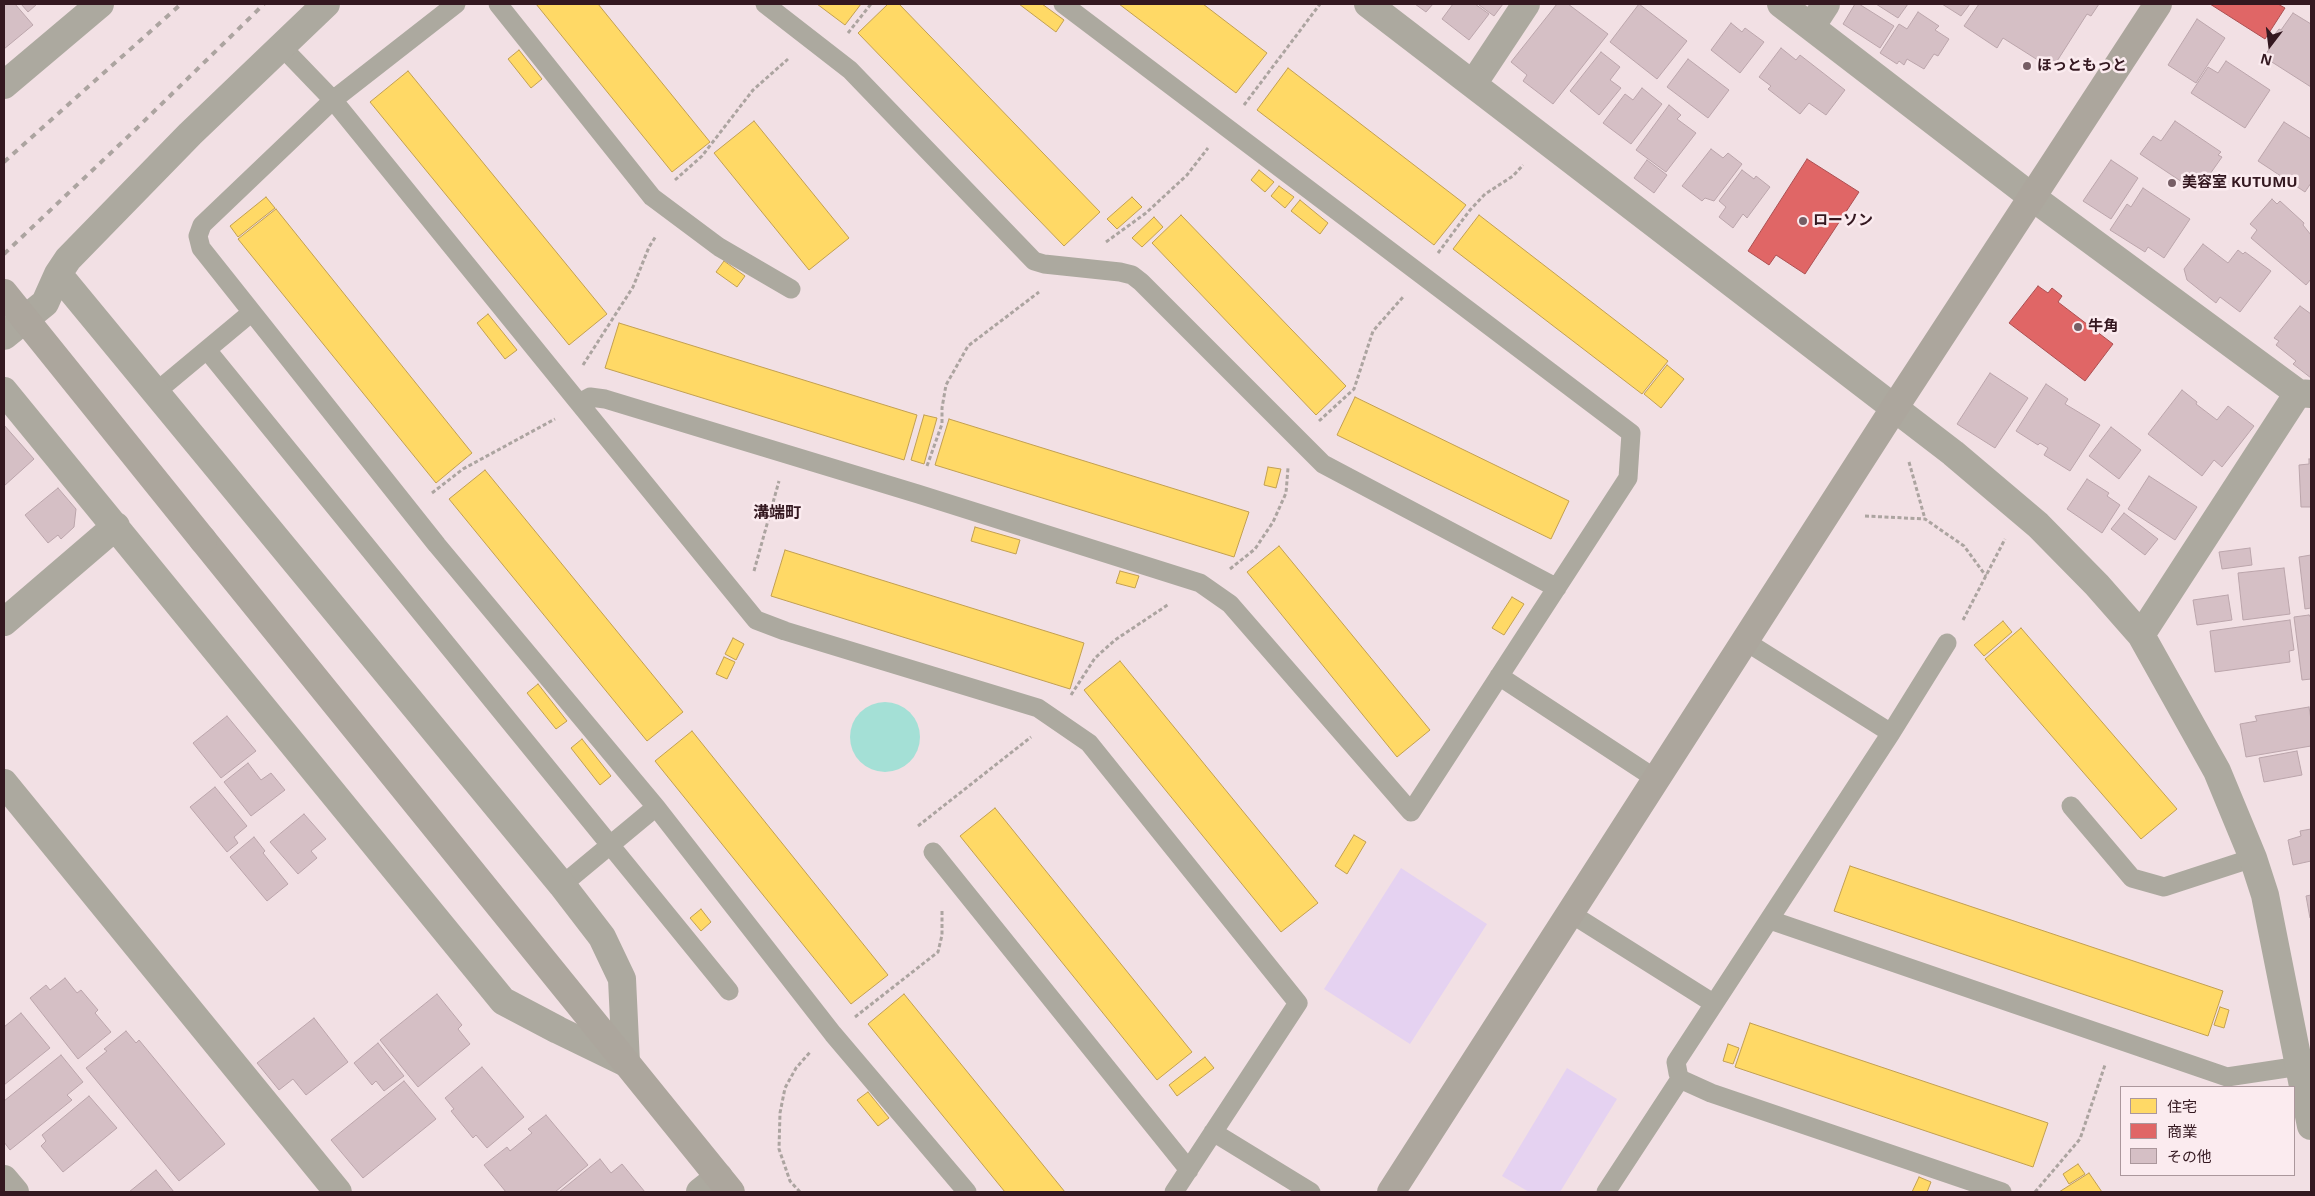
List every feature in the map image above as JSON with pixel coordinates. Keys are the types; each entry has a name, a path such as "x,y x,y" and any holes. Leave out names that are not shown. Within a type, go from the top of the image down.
{"street":[{"path":"4,85 100,4"},
{"path":"4,336 45,302 58,274 68,259 190,134 326,4"},
{"path":"1368,4 1896,407 2038,525 2097,585 2141,636 2217,771 2254,858 2265,895 2311,1126"},
{"path":"1473,84 1526,4"},
{"path":"1782,4 2032,197 2304,394 2141,636"},
{"path":"1811,27 1826,4"},
{"path":"1391,1192 1896,407 2158,4"},
{"path":"58,274 562,885 602,937 622,979 626,1063"},
{"path":"4,293 626,1063 717,1187"},
{"path":"4,391 503,1001 626,1063"},
{"path":"4,622 116,526"},
{"path":"4,783 329,1189"},
{"path":"4,1179 15,1192"}],"lane":[{"path":"456,4 333,100 202,225 198,236 202,248 410,510 656,807 833,1034 967,1192"},
{"path":"498,4 652,197 719,247 791,289"},
{"path":"765,4 850,70 1027,255 1044,264 1132,275 1323,464 1557,588"},
{"path":"573,396 605,399 1197,582 1230,604 1411,812 1628,478 1631,433 1063,4"},
{"path":"282,47 333,100 756,620 786,631 1038,708 1056,719 1089,744 1298,1003 1174,1192"},
{"path":"156,392 252,312"},
{"path":"207,350 729,991"},
{"path":"1745,641 1891,734"},
{"path":"1606,1192 1680,1079 1676,1062 1891,734 1947,643"},
{"path":"1499,676 1656,779"},
{"path":"2071,806 2132,878 2164,887 2254,858"},
{"path":"562,885 656,807"},
{"path":"933,852 1189,1170"},
{"path":"1570,913 1713,1003"},
{"path":"1770,920 2227,1077 2300,1066"},
{"path":"1680,1079 1711,1092 2002,1192"},
{"path":"1213,1132 1311,1192"}],"path":[{"path":"831,55 871,4"},
{"path":"652,197 683,174 702,156 753,90 792,55 813,42"},
{"path":"913,830 1023,742 1056,719 1095,658 1115,640 1149,618 1197,582 1234,567 1255,549 1273,522 1286,492 1290,454 1298,440 1354,389 1362,370 1373,331 1421,275 1470,210 1485,194 1513,176 1525,162"},
{"path":"410,510 463,469 537,429 573,396 634,286 649,247 671,212"},
{"path":"740,602 754,572 787,454"},
{"path":"1907,455 1925,519"},
{"path":"1863,516 1925,519 1964,546 1986,576"},
{"path":"1947,643 1963,619 2006,536"},
{"path":"2035,1192 2080,1139 2114,1038"}],"shaded area":[{"path":"885,702 904,708 914,718 920,737 914,756 904,766 885,772 866,766 856,756 850,737 856,718 866,708"},
{"path":"1401,868 1487,924 1410,1044 1324,989"},
{"path":"1567,1068 1617,1099 1560,1192 1529,1192 1502,1176"}],"building: 住宅":[{"path":"536,4 598,4 710,142 672,172"},
{"path":"817,4 861,4 845,25"},
{"path":"888,4 899,4 1100,212 1064,246 858,33"},
{"path":"1019,4 1042,4 1064,20 1056,32"},
{"path":"1119,4 1203,4 1267,53 1236,93"},
{"path":"519,50 542,79 531,88 508,59"},
{"path":"1288,68 1466,205 1434,245 1257,110"},
{"path":"408,71 607,314 569,345 370,102"},
{"path":"754,121 849,238 809,270 714,153"},
{"path":"1259,170 1274,182 1265,192 1251,180"},
{"path":"1279,186 1294,197 1285,208 1271,196"},
{"path":"266,197 275,208 238,237 230,226"},
{"path":"1132,197 1142,207 1117,229 1107,219"},
{"path":"1300,200 1328,223 1320,234 1291,211"},
{"path":"276,209 472,453 436,483 238,239"},
{"path":"1181,215 1346,386 1316,415 1152,243"},
{"path":"1479,215 1668,361 1642,394 1453,249"},
{"path":"1154,217 1163,227 1142,247 1132,238"},
{"path":"724,261 745,276 737,287 716,272"},
{"path":"488,314 517,350 505,359 477,323"},
{"path":"619,323 917,415 904,460 605,368"},
{"path":"1667,365 1684,379 1661,408 1644,394"},
{"path":"1355,397 1569,501 1551,539 1337,435"},
{"path":"924,415 937,418 924,464 911,460"},
{"path":"949,419 1249,512 1234,557 935,465"},
{"path":"1268,467 1281,469 1276,488 1264,485"},
{"path":"485,470 683,712 647,741 449,499"},
{"path":"975,527 1020,540 1016,554 971,541"},
{"path":"1279,546 1430,730 1397,757 1247,572"},
{"path":"785,550 1084,643 1070,689 771,596"},
{"path":"1120,571 1139,576 1135,588 1116,583"},
{"path":"1512,597 1524,604 1504,635 1492,628"},
{"path":"2003,621 2012,632 1984,656 1974,645"},
{"path":"2021,628 2177,809 2141,839 1985,659"},
{"path":"733,638 744,644 736,660 725,654"},
{"path":"724,657 735,662 727,679 716,674"},
{"path":"1120,661 1318,903 1281,932 1084,690"},
{"path":"538,684 567,721 556,729 527,693"},
{"path":"692,731 888,975 851,1004 655,761"},
{"path":"582,739 611,776 600,785 571,748"},
{"path":"995,808 1192,1052 1157,1080 960,836"},
{"path":"1354,835 1366,842 1347,874 1335,866"},
{"path":"1850,866 2223,991 2208,1036 1834,911"},
{"path":"701,909 711,922 701,931 690,918"},
{"path":"904,994 1065,1192 1005,1192 868,1024"},
{"path":"2220,1007 2229,1010 2224,1028 2214,1025"},
{"path":"1750,1023 2048,1123 2033,1167 1735,1067"},
{"path":"1728,1044 1739,1048 1733,1064 1723,1061"},
{"path":"1205,1057 1214,1068 1177,1096 1169,1085"},
{"path":"868,1092 889,1118 878,1126 857,1100"},
{"path":"2078,1164 2085,1174 2069,1184 2063,1174"},
{"path":"2089,1173 2102,1192 2059,1192"},
{"path":"1919,1177 1931,1182 1927,1192 1912,1192"}],"building: 商業":[{"path":"2210,4 2278,4 2285,8 2265,39"},
{"name":"ローソン","path":"1807,159 1859,192 1805,274 1776,255 1769,265 1748,251"},
{"path":"2038,286 2048,293 2052,288 2062,296 2058,302 2113,344 2085,381 2009,323"}],"building: その他":[{"path":"4,4 15,4 33,25 4,49"},
{"path":"21,4 37,4 28,12"},
{"path":"1415,4 1433,4 1426,12"},
{"path":"1453,4 1475,4 1489,14 1469,40 1442,19"},
{"path":"1480,4 1503,4 1494,16"},
{"path":"1557,4 1568,4 1608,34 1553,104 1523,81 1527,75 1511,62"},
{"path":"1639,4 1687,41 1657,79 1610,42"},
{"path":"1855,4 1859,4 1894,26 1880,48 1843,24"},
{"path":"1876,4 1908,4 1898,18"},
{"path":"1942,4 1970,4 1961,16"},
{"path":"1979,4 2099,4 2091,16 2087,14 2052,69 2003,38 1997,48 1964,26"},
{"path":"1918,12 1939,26 1935,30 1949,39 1938,56 1934,54 1924,69 1907,59 1904,65 1899,61 1897,64 1880,53 1899,24 1907,29"},
{"path":"2293,13 2311,24 2311,87 2264,57 2275,40 2272,38 2279,29 2281,30"},
{"path":"2197,19 2225,38 2196,83 2168,65"},
{"path":"1731,23 1742,32 1745,28 1764,42 1740,73 1711,50"},
{"path":"1781,48 1796,60 1800,55 1845,90 1826,115 1809,103 1800,114 1768,89 1771,86 1759,77"},
{"path":"1601,52 1620,67 1610,80 1621,88 1599,115 1570,91"},
{"path":"1688,59 1729,90 1708,118 1667,87"},
{"path":"2226,61 2270,90 2245,128 2191,93 2208,67 2218,73"},
{"path":"1642,88 1662,104 1631,144 1603,123 1625,94 1633,100"},
{"path":"1669,105 1681,115 1677,119 1696,133 1666,172 1636,150"},
{"path":"2175,121 2221,152 2218,155 2222,157 2203,184 2190,175 2185,184 2140,154 2153,136 2161,141"},
{"path":"2284,122 2311,139 2311,183 2305,192 2258,161"},
{"path":"1711,149 1723,158 1728,153 1742,164 1714,201 1705,198 1702,201 1682,186"},
{"path":"1647,160 1667,175 1654,193 1634,178"},
{"path":"2111,160 2138,178 2111,219 2083,201"},
{"path":"1742,170 1754,179 1756,176 1770,187 1747,218 1743,214 1733,228 1719,217 1726,207 1719,201"},
{"path":"2143,188 2190,219 2164,258 2148,247 2145,252 2110,230 2127,204 2131,207"},
{"path":"2272,199 2277,204 2280,201 2304,223 2303,225 2311,235 2311,279 2306,285 2251,238 2257,230 2250,224"},
{"path":"2203,244 2228,263 2238,250 2243,254 2245,252 2271,271 2240,312 2220,297 2216,303 2187,280 2184,269"},
{"path":"2300,306 2311,314 2311,378 2293,364 2296,361 2276,345 2279,341 2274,338"},
{"path":"1990,373 2028,398 1995,448 1957,424"},
{"path":"2046,384 2068,399 2065,404 2100,425 2070,471 2044,455 2048,448 2040,443 2038,445 2016,431"},
{"path":"2182,390 2197,402 2196,404 2217,420 2228,406 2254,426 2222,467 2214,460 2202,476 2148,434"},
{"path":"4,425 34,459 4,486"},
{"path":"2111,427 2141,450 2119,479 2089,456"},
{"path":"2309,459 2311,459 2311,507 2301,507 2299,465 2309,464"},
{"path":"2149,476 2197,507 2175,540 2128,509"},
{"path":"2087,479 2109,493 2107,496 2120,505 2102,533 2067,509"},
{"path":"58,488 76,509 74,527 61,539 58,535 48,543 25,515"},
{"path":"2124,513 2158,539 2145,555 2111,529"},
{"path":"2250,548 2252,565 2222,569 2219,552"},
{"path":"2311,555 2311,608 2305,609 2299,557"},
{"path":"2284,568 2290,614 2243,620 2238,573"},
{"path":"2228,595 2232,620 2197,625 2193,600"},
{"path":"2309,615 2311,618 2311,679 2302,680 2294,617"},
{"path":"2290,620 2294,650 2289,651 2290,662 2215,672 2210,631"},
{"path":"2309,707 2311,746 2246,757 2240,724 2257,721 2255,716"},
{"path":"227,716 256,751 221,778 193,743"},
{"path":"2297,751 2302,775 2264,782 2259,758"},
{"path":"248,763 261,780 271,773 285,790 251,816 224,782"},
{"path":"215,787 247,826 234,837 238,843 227,852 190,807"},
{"path":"304,814 326,839 311,851 317,858 298,874 270,842"},
{"path":"2311,829 2311,861 2293,865 2288,840 2301,836 2300,831"},
{"path":"254,837 265,851 263,853 288,884 267,901 230,857"},
{"path":"2311,895 2311,918 2310,918 2306,896"},
{"path":"65,978 77,993 81,990 98,1010 95,1013 111,1032 78,1059 30,998 46,985 50,990"},
{"path":"437,994 462,1025 458,1029 470,1044 418,1087 380,1040"},
{"path":"21,1013 50,1048 4,1085 4,1027"},
{"path":"314,1018 348,1062 306,1095 293,1079 279,1090 257,1063"},
{"path":"126,1031 136,1043 139,1040 225,1144 179,1181 86,1068 107,1051 104,1049"},
{"path":"378,1043 404,1076 384,1091 376,1081 372,1085 354,1063"},
{"path":"61,1055 83,1082 67,1095 72,1100 10,1150 4,1142 4,1101"},
{"path":"482,1067 524,1117 487,1148 476,1135 473,1138 451,1111 454,1109 445,1098"},
{"path":"404,1081 436,1119 363,1178 331,1140"},
{"path":"89,1096 117,1128 63,1172 41,1146 46,1141 42,1135"},
{"path":"546,1115 588,1165 555,1192 506,1192 484,1165 507,1147 510,1151 532,1133 528,1129"},
{"path":"600,1159 611,1173 622,1164 645,1192 559,1192"},
{"path":"156,1170 174,1192 129,1192"}],"railway":[{"path":"4,162 181,4"},
{"path":"4,254 264,4"}],"place":[{"name":"ほっともっと","path":"2027,66"},
{"name":"美容室 KUTUMU","path":"2172,183"},
{"name":"ローソン","path":"1803,221"},
{"name":"牛角","path":"2078,327"}],"district":[{"name":"溝端町","path":"777,513"}]}
